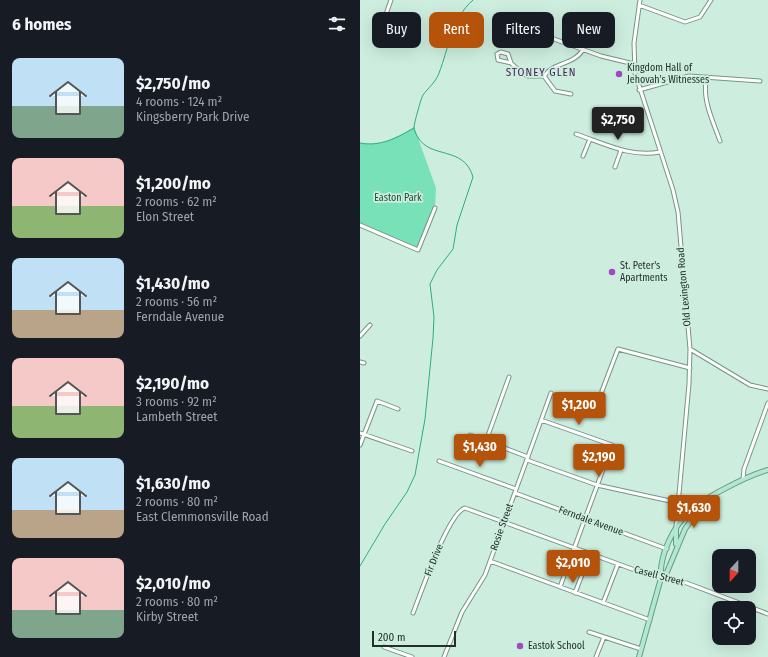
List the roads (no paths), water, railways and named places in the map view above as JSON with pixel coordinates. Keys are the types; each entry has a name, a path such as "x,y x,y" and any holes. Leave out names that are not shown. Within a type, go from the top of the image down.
{"main road":[{"path":"674,552 676,529 688,512 743,479 768,470"},
{"path":"674,552 685,530 704,502"},
{"name":"Old Lexington Road","path":"639,657 661,578 661,569 667,549 676,529"},
{"name":"Old Lexington Road","path":"661,578 667,572 674,552"}],"street":[{"path":"386,12 390,0"},
{"name":"Old Lexington Road","path":"640,0 634,43 634,64 639,90 673,190 678,212 690,349 690,368 676,529"},
{"path":"640,5 685,22 700,17 711,0"},
{"path":"554,39 618,61 634,64"},
{"path":"511,63 508,54 503,52 497,54 498,60 511,63 528,76 544,76 551,68 574,60 583,50"},
{"path":"544,76 555,91 571,94"},
{"path":"639,90 682,77 707,77 760,81"},
{"path":"707,77 705,84 707,102 720,141"},
{"path":"576,134 621,150 642,154 660,152"},
{"path":"583,156 590,139"},
{"path":"615,167 621,150"},
{"path":"360,225 418,250 436,208"},
{"path":"360,336 370,325"},
{"path":"602,391 618,349 690,368"},
{"path":"690,349 750,385 768,389"},
{"path":"486,441 509,377"},
{"name":"Rosie Street","path":"444,657 462,612 482,581 505,522 551,393"},
{"path":"360,446 377,402 398,409"},
{"path":"743,479 744,469 768,403"},
{"path":"541,420 612,445 560,587"},
{"path":"360,433 412,451"},
{"path":"470,435 597,485 670,501 677,507"},
{"name":"Ferndale Avenue","path":"439,461 585,519 667,549"},
{"path":"670,501 679,494"},
{"name":"Casell Street","path":"460,510 465,508 618,564 661,578 684,582 768,614"},
{"name":"Fir Drive","path":"414,613 440,545 460,510"},
{"path":"575,592 590,554"},
{"path":"490,561 650,620"},
{"path":"603,603 618,564"},
{"path":"589,632 641,649"},
{"path":"596,657 604,637"},
{"path":"384,647 412,657"}],"waterway":[{"path":"360,566 385,524 407,492 415,475 425,419 433,338 434,317 430,284 437,270 453,249 457,225 473,177 469,167 462,160 455,156 430,148 423,143 417,136 414,127 422,97 438,76 455,25 460,16 473,0"},
{"path":"360,143 381,143 395,138 414,128"}],"place":[{"name":"Kingdom Hall of Jehovah’s Witnesses","path":"619,74"},
{"name":"St. Peter's Apartments","path":"612,272"},
{"name":"Eastok School","path":"520,646"}],"district":[{"name":"STONEY GLEN","path":"541,72"}],"park label":[{"name":"Easton Park","path":"398,198"}]}
